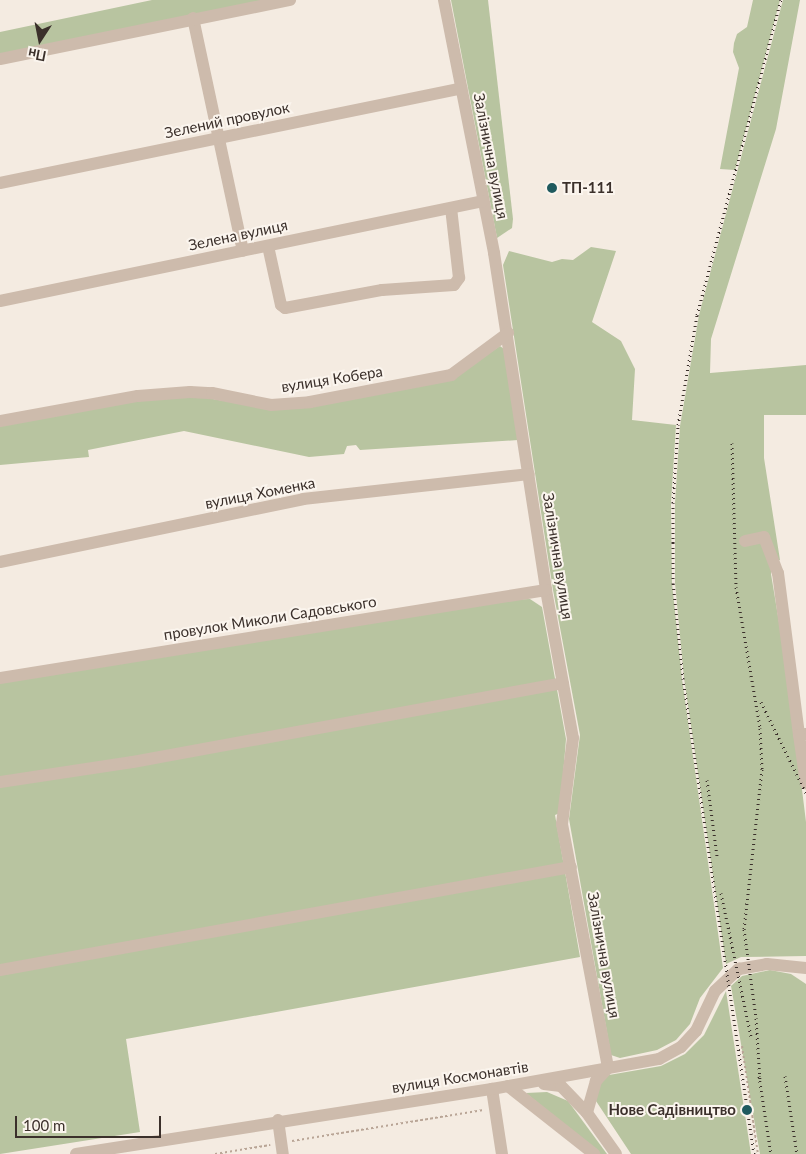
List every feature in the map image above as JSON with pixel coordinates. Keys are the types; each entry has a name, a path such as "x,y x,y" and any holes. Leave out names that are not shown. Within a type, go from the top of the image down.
{"street":[{"path":"0,59 193,18 290,0"},
{"name":"Залізнична вулиця","path":"444,0 508,334 546,590 573,738 562,824 608,1068"},
{"path":"193,18 243,251"},
{"name":"Зелений провулок","path":"0,183 461,88"},
{"name":"Зелена вулиця","path":"0,301 483,201"},
{"path":"268,246 281,305 285,308 382,290 454,285 459,278 451,208"},
{"name":"вулиця Кобера","path":"0,421 138,396 190,392 212,393 271,405 310,402 451,375 508,334"},
{"name":"вулиця Хоменка","path":"0,562 304,500 529,474"},
{"path":"745,541 764,537 778,573 803,734 806,783"},
{"name":"провулок Миколи Садовського","path":"0,678 546,590"},
{"path":"0,782 133,762 563,683"},
{"path":"0,970 571,868"},
{"name":"вулиця Космонавтів","path":"76,1154 278,1120 492,1089 659,1059 681,1048 696,1031 715,991 739,969 767,964 806,968"},
{"path":"587,1112 596,1081 608,1068"},
{"path":"526,1083 561,1086 587,1112 616,1154"},
{"path":"508,1086 594,1154"},
{"path":"492,1089 502,1154"},
{"path":"278,1120 282,1148"}],"path":[{"path":"742,1046 758,1154"},
{"path":"215,1154 282,1148 495,1108"}],"green space":[{"path":"152,0 274,0 0,55 0,32"},
{"path":"451,0 488,0 513,219 512,228 497,238"},
{"path":"753,0 780,0 735,170 720,169 739,68 733,52 734,43 737,34 747,27"},
{"path":"783,0 800,0 776,129 711,339 710,373 806,365 806,415 764,415 764,458 780,560 771,562 771,574 788,676 806,822 806,956 741,957 726,964 684,678 675,583 675,503 680,426 699,315"},
{"path":"591,247 616,251 592,322 621,341 635,369 632,420 676,425 671,503 672,583 682,679 723,968 700,998 690,1024 676,1040 657,1050 620,1058 611,1055 569,819 580,735 553,590 503,265 509,251 552,262 562,259 573,260"},
{"path":"500,346 504,349 518,440 360,450 356,445 347,446 344,454 309,457 184,431 88,450 89,457 0,465 0,424 139,399 190,395 270,409 453,377"},
{"path":"530,599 542,607 566,739 560,813 555,815 580,957 126,1039 140,1132 0,1154 0,681 498,600"},
{"path":"770,970 791,974 806,984 806,1154 760,1154 731,986 742,976"},
{"path":"726,991 751,1154 631,1154 596,1101 600,1083 609,1075 661,1066 685,1054 704,1035"},
{"path":"547,1092 568,1101 607,1154 599,1154 526,1093"}],"railway":[{"path":"754,1154 683,679 673,583 673,503 678,425 697,315 781,0"},
{"path":"732,443 736,587 760,728 762,769 744,929 756,1018 760,1081"},
{"path":"761,702 806,793"},
{"path":"707,780 717,856"},
{"path":"721,893 751,1037"},
{"path":"759,1076 771,1154"},
{"path":"785,1076 797,1154"}],"place":[{"name":"ТП-111","path":"552,188"},
{"name":"Нове Садівництво","path":"747,1110"}]}
